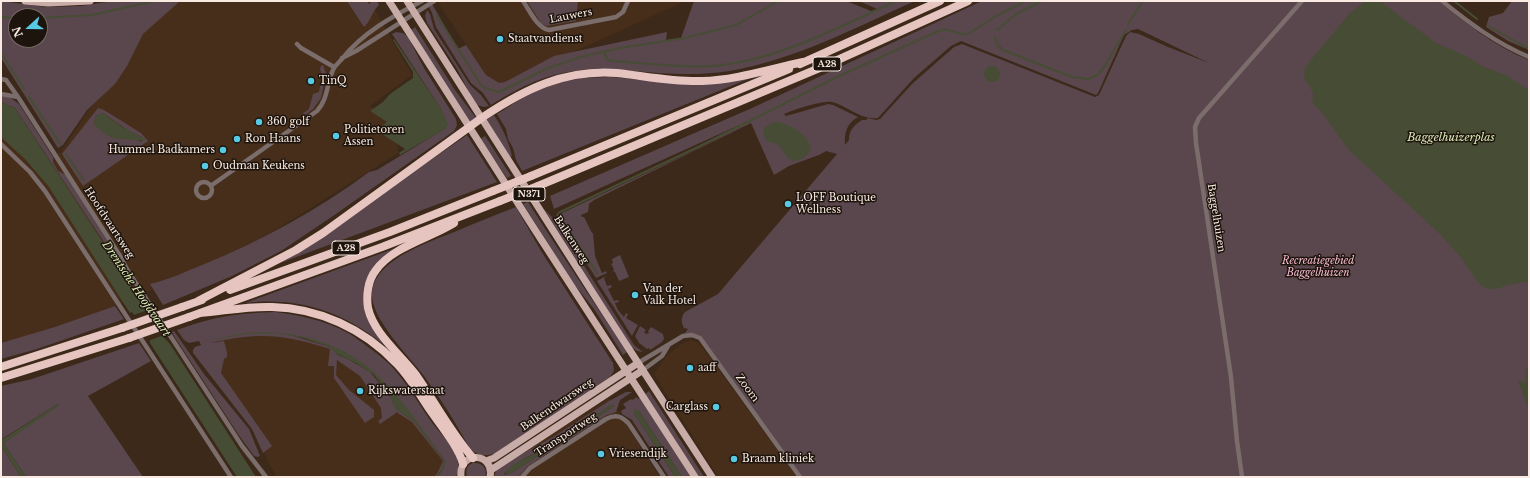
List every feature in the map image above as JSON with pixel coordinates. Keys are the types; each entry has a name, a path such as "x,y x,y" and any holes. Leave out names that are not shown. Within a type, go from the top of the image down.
{"highway":[{"name":"A28","path":"1,366 122,328 383,234 531,176 726,96 940,1"},
{"name":"A28","path":"1,378 129,338 189,317 468,214 822,67 968,1"},
{"name":"A28","path":"198,301 302,246 481,118 524,91 550,81 575,75 615,73 675,81 703,81 746,75 803,62"},
{"name":"A28","path":"468,214 440,232 400,250 389,257 376,270 371,279 367,296 368,308 375,324 415,374 466,450 473,458"},
{"name":"A28","path":"200,313 272,307 298,309 321,314 347,326 372,341 396,363 410,380 449,438 460,455 463,464"}],"main road":[{"path":"25,1 48,3 90,1"},
{"path":"389,1 469,127"},
{"name":"Balkenweg","path":"409,4 712,477"},
{"name":"N371","path":"469,127 695,477"},
{"name":"Balkendwarsweg","path":"486,461 494,458 638,363"},
{"name":"Zoom","path":"631,378 643,370"},
{"name":"Balkendwarsweg","path":"491,474 631,378"},
{"path":"461,477 460,472 463,464 473,458 480,458 486,461 491,474"}],"street":[{"path":"212,185 317,111 323,105 334,67 350,48 409,4 422,1"},
{"path":"342,58 356,51 434,1"},
{"name":"Lauwers","path":"523,1 539,25 544,29 550,30 619,16 623,12 628,1"},
{"name":"Baggelhuizen","path":"1242,477 1231,377 1196,143 1195,127 1199,118 1302,1"},
{"path":"1442,1 1479,30 1510,49 1529,57"},
{"path":"297,44 301,48 334,67"},
{"name":"Hoofdvaartsweg","path":"1,79 6,80 18,98 242,446 266,477"},
{"path":"1,94 18,98"},
{"path":"1,144 30,172 45,191 231,477"},
{"name":"Zoom","path":"638,363 683,336 692,335 700,338 800,477"},
{"name":"Zoom","path":"643,370 662,356 668,346"},
{"name":"Transportweg","path":"522,477 530,468 606,419 614,416 622,418 629,424 664,477"}],"shaded area":[{"path":"168,1 370,1 412,75 370,106 396,124 398,153 274,231 229,254 128,301 46,333 1,343 1,136 24,155 60,153 130,49"},
{"path":"437,1 685,1 495,88"},
{"path":"259,334 282,335 331,349 361,372 411,420 444,461 451,477 277,477 269,464 255,432 199,353 207,343"},
{"path":"691,340 699,343 797,477 718,477 654,374 667,355 683,343"},
{"path":"609,398 660,477 478,477 499,468"}],"green space":[{"path":"1,1 45,7 81,6 113,1 180,1 143,34 127,66 115,84 87,110 63,145 58,148 1,58"},
{"path":"347,1 367,1 369,4 371,3 370,1 377,1 379,5 364,27"},
{"path":"527,1 578,1 576,21 546,26 541,23"},
{"path":"694,1 846,1 871,11 877,9 859,1 915,1 824,42 753,66 717,73 694,74 605,69 566,72 528,84 491,105 483,93 471,83 436,27 429,7 432,4 458,49 466,45 486,75 499,83 505,82 554,56 667,32 666,40 681,38"},
{"name":"Recreatiegebied Baggelhuizen","path":"982,1 1438,1 1492,41 1529,60 1529,477 800,477 700,338 692,335 683,336 688,329 684,328 682,320 685,312 718,294 837,154 826,151 789,166 774,175 751,123 594,200 589,204 588,212 581,215 584,217 593,233 595,256 602,273 606,271 607,273 596,278 556,215 697,149 766,113 554,209 550,196 752,108","holes":["1138,29 1209,63 1139,34 1130,32 1126,36 1099,95 1095,97 962,44 954,47 912,84 880,119 876,120 868,118 866,120 862,120 852,128 849,140 845,145 847,129 851,122 858,117 828,104 786,116 784,114 822,102 832,102 865,117 878,118 914,78 951,46 961,41 1096,95 1124,35 1132,30"]},
{"path":"1512,1 1529,1 1529,50 1508,41 1486,27 1489,17 1503,13"},
{"path":"427,10 430,14 434,29 470,85 481,95 489,106 484,107 477,105 471,96 457,69 427,23 425,16"},
{"path":"415,27 455,90 476,118 470,122 411,30"},
{"path":"396,32 403,33 408,37 424,68 456,119 457,125 454,131 281,251 232,276 163,305 150,284 170,278 224,256 288,224 330,199 369,172 377,170 446,128 441,109 392,34"},
{"path":"323,65 326,74 321,98 313,109 301,118 301,115 309,109 313,94 319,92 322,76 320,69"},
{"path":"758,75 522,171 508,139 506,129 497,114 538,90 566,81 583,78 610,77 667,82"},
{"path":"1,95 11,98 19,104 53,157 53,162 58,171 66,175 125,270 123,271 15,108 1,102"},
{"path":"98,108 104,110 141,133 148,141 83,186 62,154","holes":["103,113 130,132 142,137 142,142 135,139 113,138 94,123 96,116"]},
{"path":"494,115 507,140 512,156 510,157 486,120"},
{"path":"467,135 497,182 267,268 328,231"},
{"path":"485,136 511,176 507,178 480,139"},
{"path":"528,202 627,352 623,355 594,309 573,283 523,204"},
{"path":"516,207 541,251 613,363 614,371 610,377 498,452 490,455 482,455 475,453 469,447 430,384 384,326 374,305 372,295 375,282 382,271 406,253"},
{"path":"544,209 555,220 634,345 643,352 637,351 631,347"},
{"path":"396,248 376,265 365,300 395,354 378,340 361,329 326,311 288,303 245,303"},
{"path":"620,255 629,277 619,281 611,264 613,263 612,259"},
{"path":"608,275 604,278 607,286 611,285 612,287 608,289 614,301 618,300 619,302 615,303 618,310 624,317 626,313 628,314 626,318 638,325 632,336 597,281"},
{"path":"115,306 124,319 37,349 1,359 1,343 55,327"},
{"path":"275,312 329,324 355,337 376,353 395,370 403,380 433,424 452,448 458,462 456,477 437,477 443,468 444,461 443,467 437,476 433,477 437,474 443,461 412,422 396,412 380,424 378,421 382,418 381,408 360,376 337,360 336,375 349,390 374,410 374,417 365,423 334,378 334,366 328,366 330,349 298,340 270,336 243,337 210,343 224,341 227,357 224,359 221,373 272,446 263,453 252,429 193,353 195,347 201,345 199,341 189,343 184,340 177,330 225,316","holes":["287,334 316,341 341,351 361,363 396,395 444,461 414,421 396,409 390,395 370,372 338,355 330,347"]},
{"path":"640,326 646,330 644,332 646,334 649,333 648,331 651,327 663,334 664,339 650,350 649,348 647,349 639,343 635,336"},
{"path":"174,331 204,374 249,429 260,456 254,456 238,434 174,336 172,332"},
{"path":"139,343 151,361 88,396 143,477 26,477 4,444 59,404 2,439 1,386 32,379"},
{"path":"649,391 704,477 699,477 645,394"},
{"path":"626,392 632,392 620,400 616,412 605,416 528,466 518,477 494,477 497,469 504,464 553,437 609,401","holes":["611,405 614,405 513,472 505,475 504,473 525,458 543,450"]},
{"path":"637,397 638,399 640,398 691,477 682,477 639,411 634,413 675,477 669,477 632,420 622,414 621,411 626,408 623,404"},
{"path":"1,446 21,477 1,477"},
{"path":"473,463 484,466 486,471 485,477 467,477 467,468"}],"water":[{"name":"Baggelhuizerplas","path":"1365,1 1381,2 1436,43 1466,56 1484,67 1506,75 1529,90 1529,281 1496,289 1483,287 1477,281 1463,260 1441,235 1348,149 1321,111 1313,104 1312,90 1304,75 1306,66 1349,14"},
{"path":"394,39 441,109 448,124 445,129 400,155 399,153 405,149 376,130 387,122 370,111 383,102 390,94 413,78 413,72 393,40"},
{"path":"992,66 998,68 1000,74 998,80 992,82 986,80 984,74 986,68"},
{"path":"1,102 15,108 142,302 154,324 170,344 256,477 237,477 150,343 132,312 130,313 49,187 26,160 1,137"},
{"path":"103,113 122,127 145,139 145,141 113,138 106,135 95,126 94,123 96,116"},
{"path":"778,122 788,125 806,138 811,148 804,158 793,161 787,157 778,144 767,141 763,133 765,127"},
{"path":"264,332 280,333 295,335 311,339 341,350 367,366 397,396 444,459 445,461 444,467 440,474 436,477 440,472 444,461 414,421 396,409 390,395 374,375 356,363 335,353 330,347 303,338 276,333 246,334 201,342 245,333"},
{"path":"1529,365 1529,410 1518,381 1520,379 1525,383 1526,370"},
{"path":"58,404 59,406 5,442 4,444 26,477 21,477 1,446 1,438 3,439"},
{"path":"611,405 614,405 513,472 504,475 511,466 544,449"},
{"path":"635,409 639,411 682,477 675,477 634,413"}],"pier":[{"path":"148,310 164,335 148,341 131,316"}],"waterway":[{"path":"48,18 92,15 155,1"},
{"path":"437,16 481,85 485,88 499,92 546,69 580,57 620,48 685,38 736,25 778,1"},
{"path":"604,52 608,60 612,61 688,66 713,66 737,63 784,50 830,32 896,1"},
{"path":"597,273 559,216 558,214 560,212 698,147 837,77 941,30 968,34 993,18 1025,1"},
{"path":"997,30 1015,15 1041,1"},
{"path":"1128,24 1143,1"},
{"path":"1454,1 1477,19"},
{"path":"1,17 8,17"},
{"path":"1488,26 1529,49"},
{"path":"995,37 997,44 1003,50 1072,77 1088,79 1097,75 1103,69 1126,30"},
{"path":"1,53 24,89"},
{"path":"29,97 61,145"},
{"path":"66,154 84,181"}],"place":[{"name":"Staatvandienst","path":"500,39"},
{"name":"TinQ","path":"311,81"},
{"name":"360 golf","path":"259,122"},
{"name":"Politietoren Assen","path":"336,136"},
{"name":"Ron Haans","path":"237,139"},
{"name":"Hummel Badkamers","path":"223,150"},
{"name":"Oudman Keukens","path":"205,166"},
{"name":"LOFF Boutique Wellness","path":"788,204"},
{"name":"Van der Valk Hotel","path":"635,295"},
{"name":"aaff","path":"690,368"},
{"name":"Rijkswaterstaat","path":"360,391"},
{"name":"Carglass","path":"716,407"},
{"name":"Vriesendijk","path":"601,454"},
{"name":"Braam kliniek","path":"734,459"}],"water label":[{"name":"Drentsche Hoofdvaart","path":"136,289"}]}
